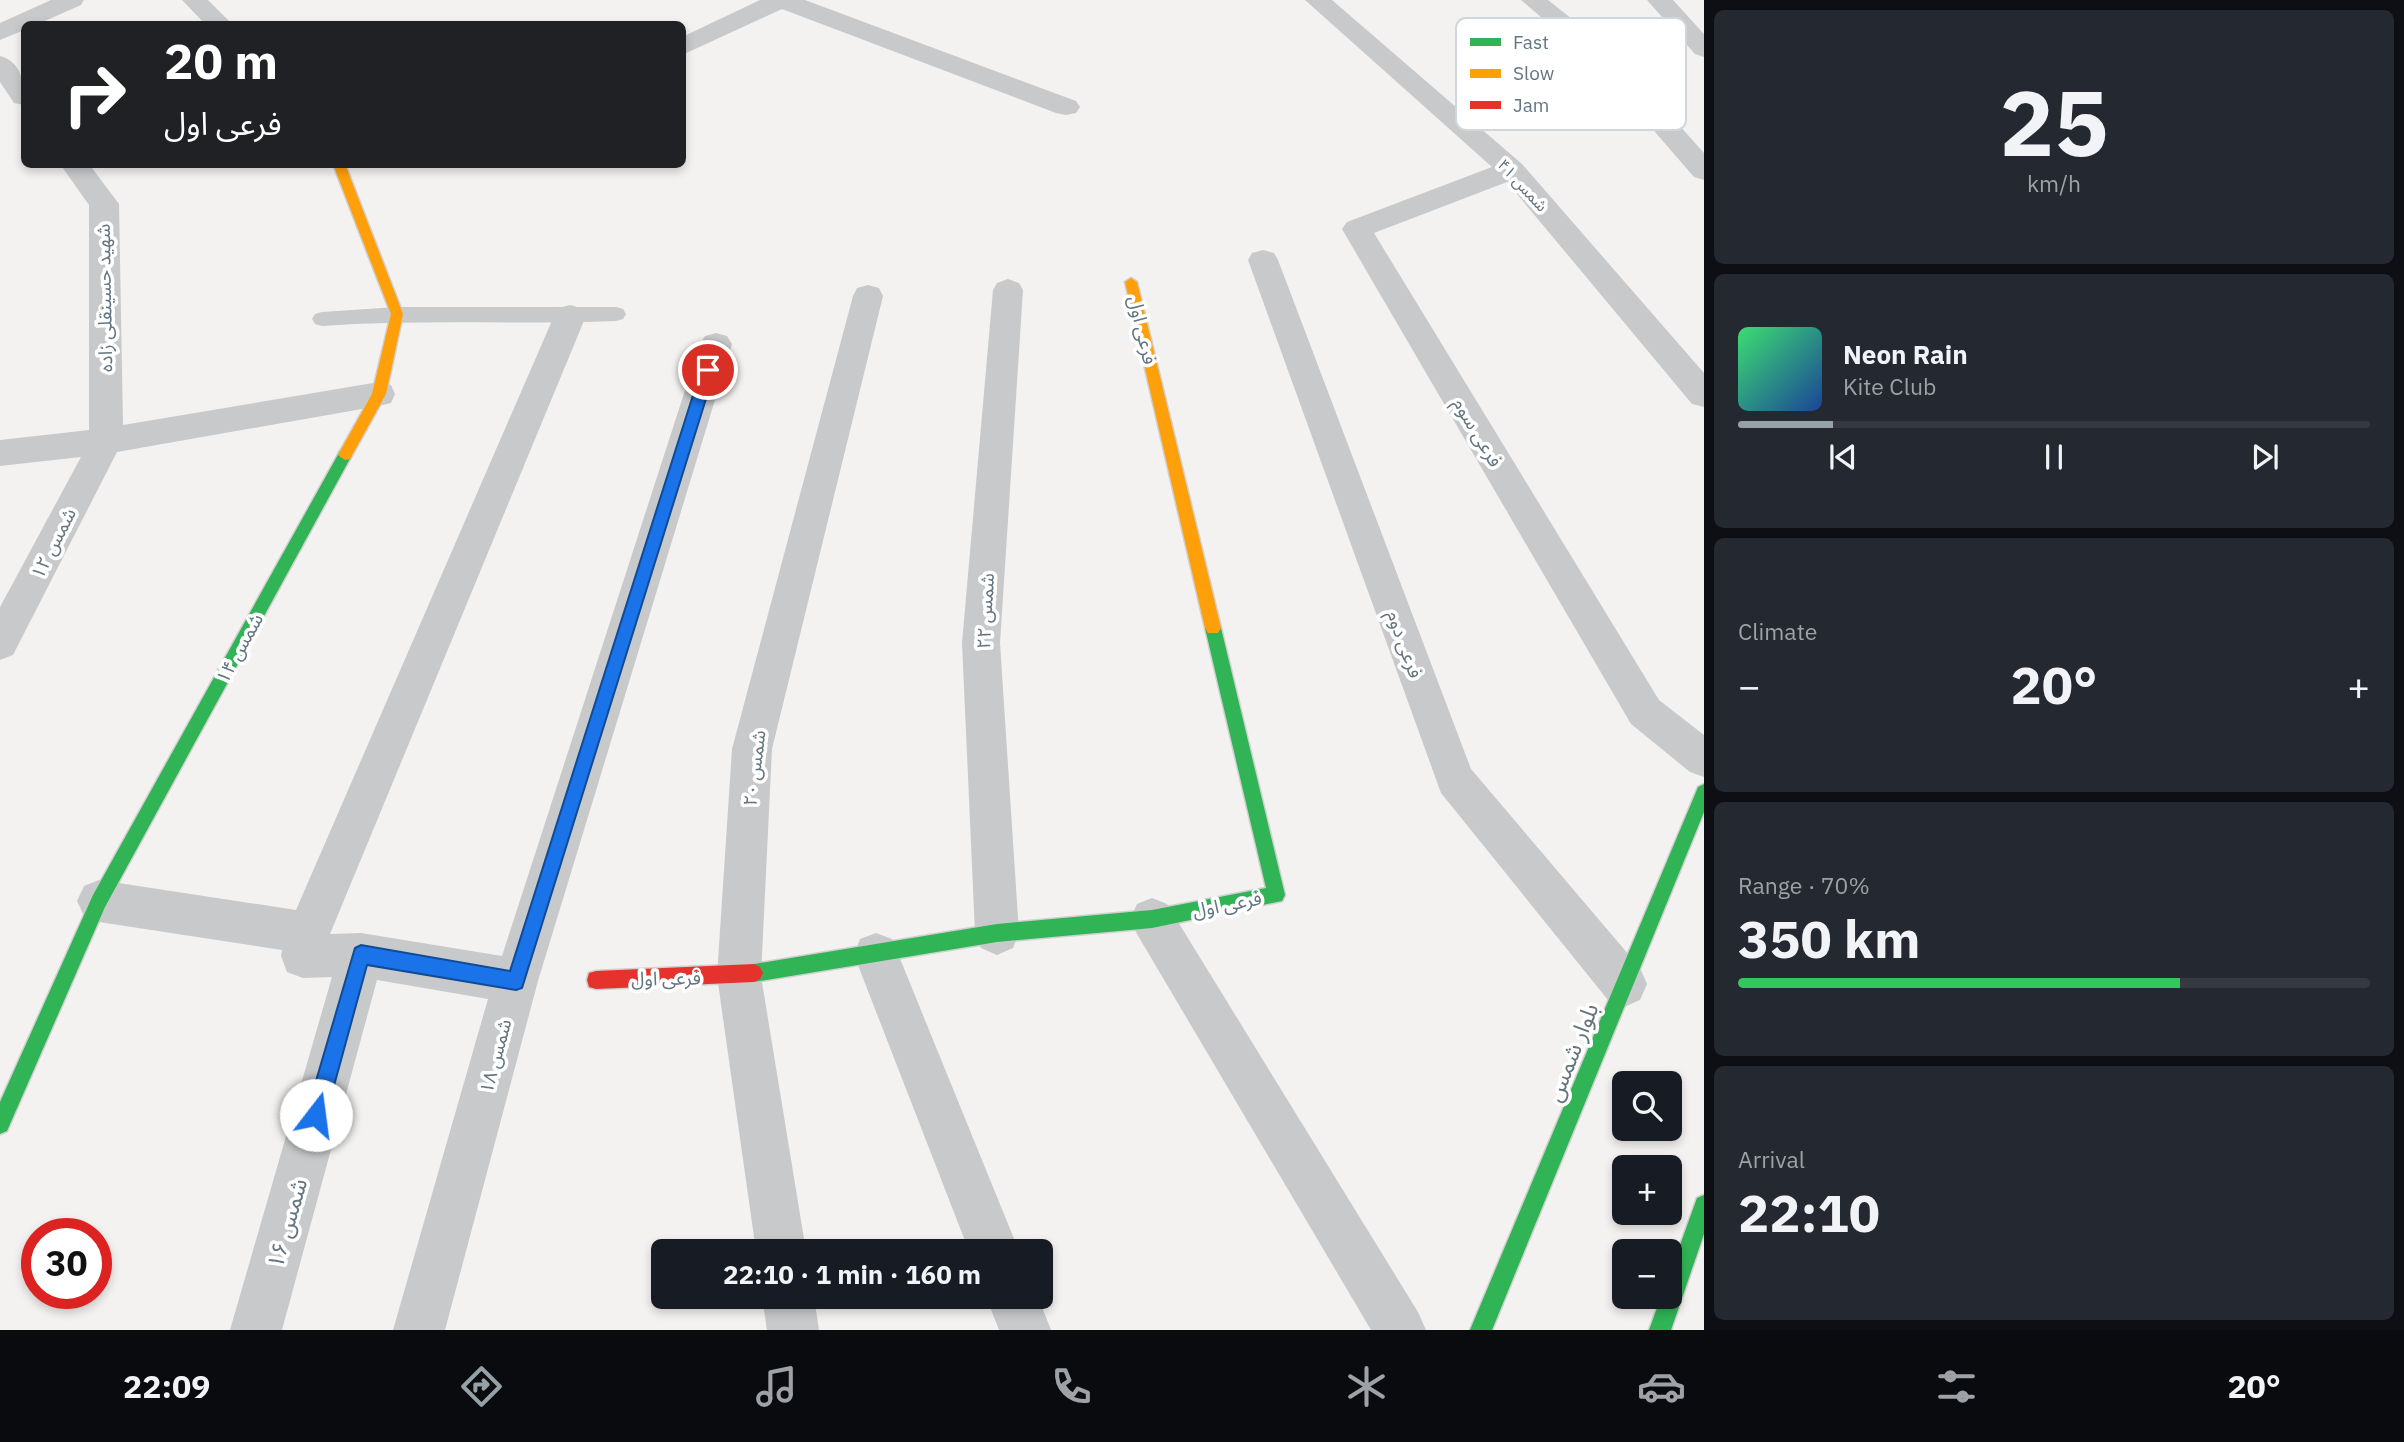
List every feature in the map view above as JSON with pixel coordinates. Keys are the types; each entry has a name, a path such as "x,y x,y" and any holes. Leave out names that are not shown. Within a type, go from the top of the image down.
{"street":[{"path":"25,21 72,0"},
{"path":"194,0 216,21"},
{"path":"686,45 781,0 1066,107"},
{"name":"شمس ۴۱","path":"1317,0 1456,121"},
{"path":"1533,0 1555,18"},
{"path":"1659,0 1676,18"},
{"path":"0,32 21,23"},
{"path":"1686,29 1704,49"},
{"path":"0,64 21,93"},
{"name":"شمس ۴۱","path":"1466,130 1512,170 1704,396"},
{"path":"1668,130 1704,172"},
{"name":"شهید حسینقلی زاده","path":"77,168 104,204 106,441"},
{"path":"341,168 397,314"},
{"name":"فرعی سوم","path":"1512,170 1357,229 1645,712 1704,759"},
{"name":"فرعی دوم","path":"1263,260 1455,780 1624,984"},
{"name":"فرعی اول","path":"596,979 739,976 997,933 1153,919 1276,895 1131,282"},
{"name":"شمس ۲۲","path":"997,933 981,643 1007,290"},
{"name":"شمس ۲۰","path":"779,1239 739,976 752,749 868,296"},
{"name":"شمس ۱۴","path":"0,1124 99,901 379,394 397,314"},
{"path":"306,945 570,316"},
{"name":"شمس ۱۸","path":"419,1330 516,981 716,344"},
{"path":"0,453 106,441 379,394"},
{"name":"شمس ۱۲","path":"0,645 106,441"},
{"name":"بلوار شمس","path":"1482,1330 1704,792"},
{"path":"99,901 306,945 516,981"},
{"path":"1153,919 1400,1330"},
{"name":"شمس ۱۶","path":"256,1330 361,954"},
{"path":"876,955 989,1239"},
{"path":"1660,1330 1701,1218"},
{"path":"790,1309 793,1330"},
{"path":"1017,1309 1025,1330"}],"lane":[{"path":"321,319 397,314 616,314"}],"traffic: fast":[{"path":"0,1124 99,901 345,455"},
{"path":"754,973 997,933 1152,919 1276,895 1213,628"},
{"path":"1481,1330 1704,792"},
{"path":"1660,1330 1704,1205"}],"traffic: slow":[{"path":"341,168 397,314 379,394 345,455"},
{"path":"1131,282 1213,628"}],"traffic: jam":[{"path":"596,980 754,973"}],"route":[{"path":"316,1115 361,954 516,981 708,370"}]}
